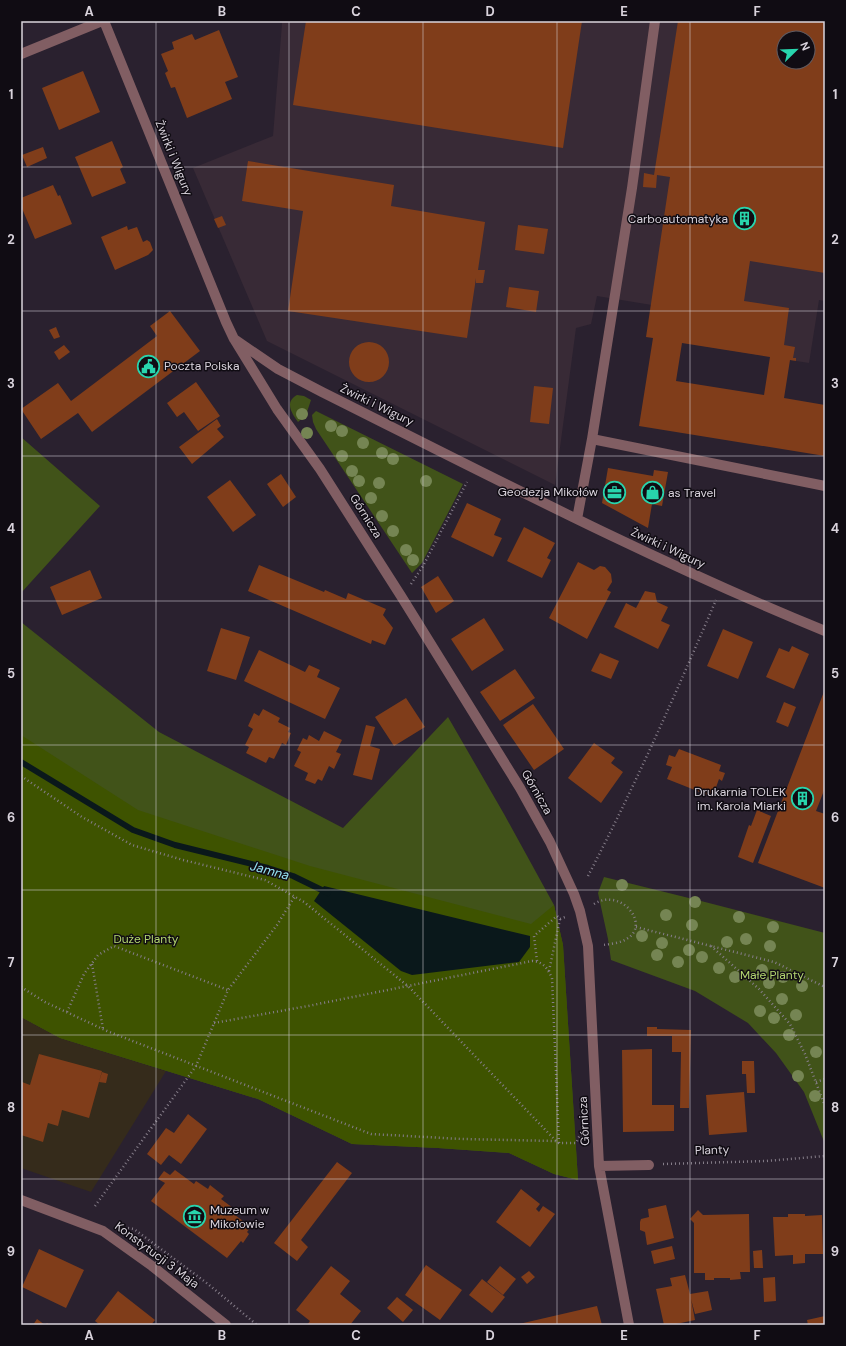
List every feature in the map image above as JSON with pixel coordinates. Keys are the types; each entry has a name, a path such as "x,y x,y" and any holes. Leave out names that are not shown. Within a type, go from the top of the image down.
{"street":[{"path":"21,54 103,21"},
{"name":"Żwirki i Wigury","path":"103,21 234,339 278,369 577,519 765,607 825,631"},
{"path":"577,519 592,439 632,188 655,21"},
{"name":"Górnicza","path":"234,339 277,409 320,469 393,582 520,788 550,842 574,894 580,911 588,946 599,1166 629,1325"},
{"path":"592,439 825,486"},
{"path":"599,1166 649,1165"},
{"name":"Konstytucji 3 Maja","path":"21,1200 103,1231 152,1266 226,1325"}],"path":[{"path":"411,584 423,566 467,482"},
{"path":"588,876 608,838 660,727 717,598"},
{"path":"21,776 82,817 132,845 183,860 265,880 295,896 409,986 556,1141 559,1143 576,1143"},
{"path":"95,1206 196,1066 228,990 277,925 295,896"},
{"path":"595,903 600,900 614,900 620,902 629,908 633,915 636,927 628,938 603,945"},
{"path":"537,961 534,936 557,916 560,919 549,971"},
{"path":"636,927 774,962 825,987"},
{"path":"67,1012 84,974 98,955 114,946 228,990"},
{"path":"711,946 759,989 790,1024 805,1054 825,1106"},
{"path":"214,1023 537,961 547,967 552,978 559,1143"},
{"path":"92,963 103,1029"},
{"path":"21,987 45,1002 103,1029 371,1134 462,1139 556,1141"},
{"path":"816,1082 825,1079"},
{"name":"Planty","path":"649,1165 766,1161 825,1156"},
{"path":"134,1229 208,1284 257,1325"}],"shaded area":[{"path":"282,21 825,21 825,301 819,300 809,363 653,338 658,306 597,296 591,324 576,328 555,485 267,341 193,168 273,136"},
{"path":"324,886 530,936 530,947 519,962 412,975 401,971 314,901"},
{"path":"21,1017 60,1038 166,1071 91,1192 21,1168"}],"green space":[{"path":"297,395 304,396 311,400 306,415 298,422 290,408 291,401"},
{"path":"316,411 463,484 422,563 412,573 316,429 312,415"},
{"path":"21,437 100,506 21,593"},
{"name":"Duże Planty","path":"21,622 159,732 343,828 448,717 554,905 563,945 578,1180 554,1174 509,1153 352,1144 258,1099 60,1038 21,1017"},
{"name":"Duże Planty","path":"21,735 138,810 310,866 531,924 554,905 563,945 578,1180 554,1174 509,1153 352,1144 258,1099 60,1038 21,1017"},
{"name":"Małe Planty","path":"604,877 825,933 825,1144 804,1092 776,1053 748,1023 695,991 611,960 598,893"}],"building":[{"path":"306,21 582,21 563,148 293,105"},
{"name":"Carboautomatyka","path":"678,21 825,21 825,273 750,261 744,301 789,308 784,345 795,347 793,358 796,358 796,361 790,360 784,398 825,405 825,456 639,426 653,338 646,337 670,177 657,175 656,188 643,187 644,173 654,175","holes":["682,343 770,357 764,395 676,381"]},
{"path":"219,30 238,77 225,82 232,99 187,118 175,87 171,88 165,73 168,71 161,54 174,49 172,42 192,34 195,40"},
{"path":"83,71 100,112 59,130 42,88"},
{"path":"112,141 123,167 120,169 126,183 92,197 75,157"},
{"path":"43,147 47,158 27,167 22,155"},
{"path":"248,161 394,185 391,206 485,222 478,270 485,270 483,283 476,283 476,278 467,338 288,311 303,211 242,201"},
{"path":"53,185 58,196 60,195 72,224 35,239 21,206 21,198"},
{"path":"222,216 226,225 218,228 214,219"},
{"path":"518,225 548,229 544,254 515,250"},
{"path":"127,226 128,230 137,227 143,242 147,240 150,242 153,250 148,255 115,270 101,237"},
{"path":"509,287 539,291 536,312 506,307"},
{"name":"Poczta Polska","path":"170,311 200,351 92,432 78,413 41,439 21,409 58,383 71,401 157,336 150,326"},
{"path":"56,327 60,337 54,339 49,330"},
{"path":"373,342 380,345 386,351 389,362 388,370 380,379 373,382 365,382 358,379 350,370 349,358 352,351 361,343"},
{"path":"64,345 70,352 59,360 54,352"},
{"path":"196,382 220,416 198,431 184,412 177,417 167,403"},
{"path":"534,386 553,388 549,424 530,422"},
{"path":"217,419 221,426 217,429 224,437 192,464 179,447"},
{"path":"608,468 653,476 654,470 668,472 662,506 652,504 648,528 602,503"},
{"path":"281,474 296,497 283,507 267,484"},
{"path":"230,480 256,515 233,532 207,497"},
{"path":"467,503 501,519 494,535 502,538 493,557 451,537"},
{"path":"524,527 555,543 547,558 551,560 542,578 507,561"},
{"path":"578,562 594,570 600,566 605,567 611,574 612,582 607,590 611,592 587,639 549,618"},
{"path":"259,565 324,592 325,590 346,599 348,593 386,609 383,615 393,628 385,645 372,640 371,644 248,591"},
{"path":"90,570 102,598 62,615 50,587"},
{"path":"438,576 454,601 436,613 421,587"},
{"path":"645,591 655,593 657,602 668,607 661,621 670,625 658,649 614,627 626,603 636,608"},
{"path":"484,618 504,650 472,671 451,639"},
{"path":"221,628 250,637 236,680 207,671"},
{"path":"723,629 753,642 738,679 707,666"},
{"path":"792,646 809,654 794,689 766,677 779,648 789,652"},
{"path":"259,650 305,672 309,665 320,670 317,677 340,688 325,719 244,681"},
{"path":"600,653 619,661 611,679 591,671"},
{"path":"515,669 535,698 500,721 480,692"},
{"name":"Drukarnia TOLEK im. Karola Miarki","path":"825,689 825,788 816,811 825,814 825,888 758,863"},
{"path":"406,698 425,727 394,746 375,717"},
{"path":"784,702 796,707 788,727 776,722"},
{"path":"533,704 564,749 534,770 503,725"},
{"path":"263,709 280,718 278,722 290,728 288,732 291,733 286,745 282,743 274,759 269,757 266,763 246,753 249,747 245,745 253,729 248,726 254,713 259,716"},
{"path":"366,725 375,727 370,746 380,749 372,780 353,775"},
{"path":"324,731 342,740 336,752 341,754 334,769 329,766 322,781 318,779 315,784 305,780 308,773 294,766 301,752 297,750 303,738 307,740 309,735 319,741"},
{"path":"594,743 615,758 611,763 623,772 601,803 568,778"},
{"path":"679,749 721,765 719,771 725,773 722,781 719,779 714,793 711,792 710,796 667,779 672,767 666,765 669,755 675,757"},
{"path":"757,810 771,816 753,863 738,857 749,825 751,826"},
{"path":"647,1027 657,1027 657,1029 691,1030 689,1108 680,1108 681,1052 672,1052 672,1036 647,1036"},
{"path":"652,1049 652,1105 674,1105 674,1131 623,1132 622,1050"},
{"path":"39,1054 102,1071 89,1118 62,1110 58,1126 48,1123 43,1142 21,1135 22,1082 30,1085"},
{"path":"742,1061 754,1061 755,1093 747,1093 746,1074 742,1074"},
{"path":"102,1072 108,1074 106,1083 99,1082"},
{"path":"744,1092 747,1132 709,1135 706,1095"},
{"path":"188,1114 207,1129 181,1164 169,1155 161,1165 147,1154 166,1128 174,1133"},
{"path":"337,1162 352,1173 301,1240 308,1247 297,1261 274,1243"},
{"path":"175,1170 194,1184 196,1181 208,1189 210,1185 224,1196 221,1199 233,1208 231,1212 251,1227 247,1232 249,1234 243,1243 241,1241 227,1258 151,1201 165,1183 158,1179 164,1171 170,1175"},
{"path":"521,1189 540,1204 536,1209 539,1212 543,1206 555,1214 530,1247 496,1222"},
{"path":"666,1205 674,1238 647,1245 645,1232 640,1230 641,1219 649,1217 648,1209"},
{"path":"698,1210 703,1215 749,1214 750,1272 740,1272 741,1279 730,1280 730,1278 714,1278 714,1280 705,1280 705,1273 694,1273 694,1223 690,1219"},
{"path":"788,1214 805,1214 805,1216 822,1215 823,1254 805,1254 805,1263 793,1264 793,1255 775,1256 773,1217 788,1217"},
{"path":"672,1246 675,1259 654,1264 651,1251"},
{"path":"39,1249 84,1270 66,1308 22,1287"},
{"path":"762,1250 763,1268 754,1268 753,1251"},
{"path":"426,1265 462,1290 440,1320 405,1295"},
{"path":"331,1266 350,1281 340,1294 361,1311 350,1325 307,1325 310,1321 296,1310"},
{"path":"500,1266 516,1279 503,1295 487,1282"},
{"path":"529,1271 535,1277 527,1284 521,1277"},
{"path":"685,1275 690,1294 708,1291 712,1310 695,1314 691,1299 695,1320 664,1325 656,1289 672,1286 670,1278"},
{"path":"775,1277 776,1301 764,1302 763,1278"},
{"path":"482,1279 505,1297 492,1313 469,1295"},
{"path":"118,1291 155,1320 151,1325 100,1325 95,1321"},
{"path":"397,1297 413,1310 403,1322 387,1308"},
{"path":"597,1306 602,1325 519,1325 519,1324"},
{"path":"825,1316 825,1325 808,1325 807,1320"},
{"path":"37,1319 45,1325 33,1325"}],"waterway":[{"name":"Jamna","path":"21,762 133,830 175,845 268,868 293,876 328,893"}],"place":[{"name":"Carboautomatyka","path":"744,219"},
{"name":"Poczta Polska","path":"148,366"},
{"name":"Geodezja Mikołów","path":"614,492"},
{"name":"as Travel","path":"653,493"},
{"name":"Drukarnia TOLEK im. Karola Miarki","path":"802,799"},
{"name":"Muzeum w Mikołowie","path":"195,1217"}]}
